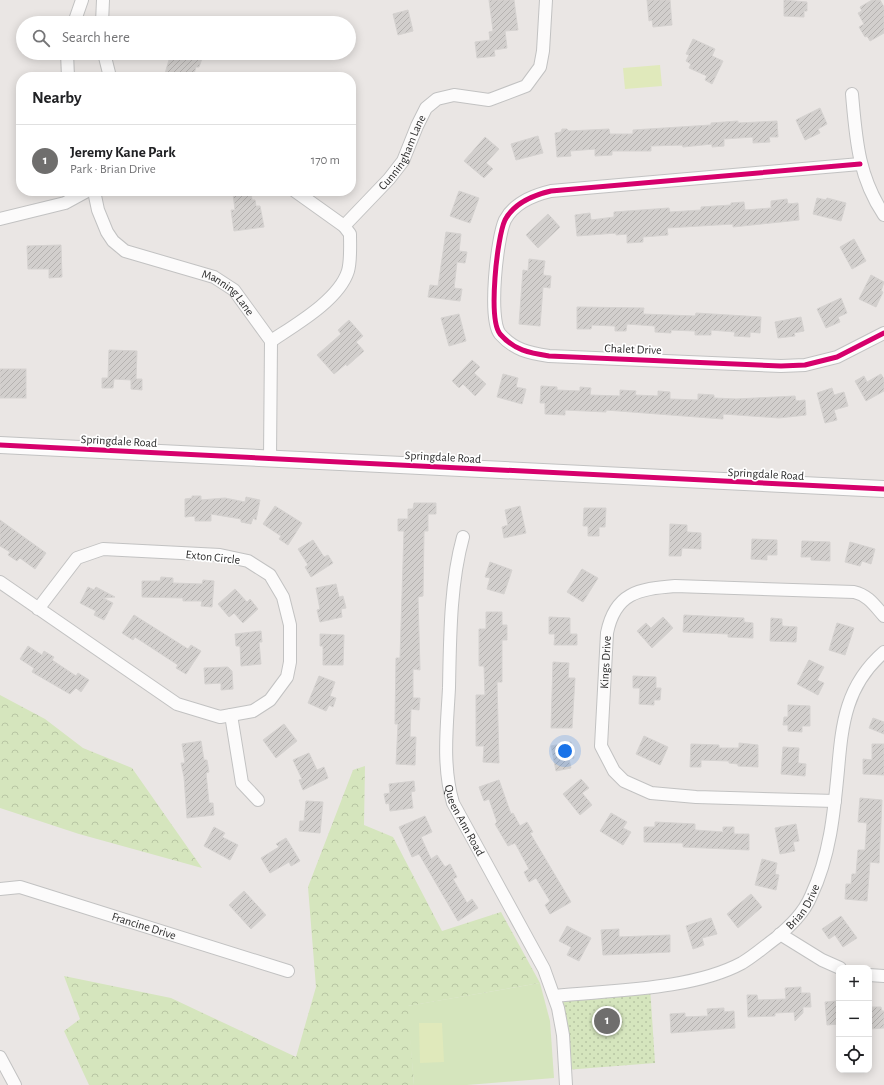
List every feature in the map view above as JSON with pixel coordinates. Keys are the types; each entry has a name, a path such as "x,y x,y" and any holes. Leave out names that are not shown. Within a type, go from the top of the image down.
{"main road":[{"name":"Springdale Road","path":"0,445 884,489"}],"street":[{"path":"76,16 82,0"},
{"path":"102,16 103,0"},
{"name":"Cunningham Lane","path":"344,226 389,179 403,161 426,108 438,99 454,95 489,100 526,86 540,66 543,51 546,0"},
{"path":"67,60 68,72"},
{"path":"106,60 109,72"},
{"path":"852,94 860,164 873,198 884,215"},
{"name":"Chalet Drive","path":"860,164 551,191 534,195 514,208 508,217 501,234 493,306 495,323 500,333 518,349 530,353 549,356 781,366 825,362 851,351 884,333"},
{"path":"0,220 65,204 79,196"},
{"name":"Manning Lane","path":"95,196 106,232 113,241 125,251 214,278 234,290 271,341"},
{"path":"270,458 271,341 314,312 341,287 348,270 350,234 344,226 302,196"},
{"name":"Queen Ann Road","path":"463,537 457,559 450,655 446,744 449,791 453,803 544,969 555,996 563,1035 566,1085"},
{"name":"Exton Circle","path":"0,582 177,704 220,717 253,711 270,700 287,677 290,662 290,625 283,597 270,575 248,561 220,555 103,549 77,558 38,608"},
{"name":"Kings Drive","path":"835,801 681,796 651,793 624,781 614,771 601,746 607,633 610,619 616,608 634,593 647,588 675,586 854,592 862,594 868,598 884,616"},
{"name":"Brian Drive","path":"555,996 657,986 691,980 741,963 780,934 800,915 811,897 829,845 842,727 849,703 860,681 872,663 884,652"},
{"path":"231,715 242,783 258,800"},
{"name":"Francine Drive","path":"0,889 20,887 288,971"},
{"path":"780,934 822,960 836,966"},
{"path":"872,975 884,976"},
{"path":"0,1058 4,1073 15,1085"}],"green space":[{"path":"660,65 662,86 625,89 623,68"},
{"path":"0,695 45,719 83,748 132,768 202,868 79,834 0,808"},
{"path":"365,766 364,825 393,837 442,931 501,912 540,983 408,1006 414,1085 89,1085 64,1031 80,1019 64,976 171,998 296,1057 316,987 308,887 353,770"},
{"path":"540,983 550,1021 554,1078 467,1085 414,1085 407,1006"},
{"path":"650,987 655,1063 565,1070 555,996"},
{"path":"419,1023 442,1023 444,1062 420,1063"}],"building":[{"path":"489,0 514,0 518,30 505,31 507,48 494,50 495,56 477,58 475,42 490,40 489,32 493,31"},
{"path":"647,0 670,0 672,25 653,27 652,20 649,21"},
{"path":"784,0 807,2 807,11 804,11 804,17 784,16"},
{"path":"872,0 880,0 884,7 884,33 870,41 867,36 865,37 859,27 864,24 858,13 862,11 860,7"},
{"path":"408,10 413,31 398,35 393,14"},
{"path":"693,39 715,49 712,56 723,61 712,84 705,80 707,76 689,68 691,64 686,61 689,55 686,54"},
{"path":"169,60 202,60 199,67 196,67 194,72 165,72"},
{"path":"820,108 827,124 818,129 820,133 805,140 796,120"},
{"path":"738,121 738,123 777,121 778,137 769,137 770,142 753,143 753,137 724,139 724,146 712,147 712,144 683,147 682,145 651,146 651,151 612,151 612,155 595,156 595,149 570,151 571,156 557,157 555,133 561,132 562,129 567,129 569,131 609,129 610,134 633,134 633,130 711,125 711,123"},
{"path":"538,136 543,153 516,160 511,144"},
{"path":"485,137 499,149 486,163 493,169 484,178 464,161"},
{"path":"459,191 479,198 470,223 450,216"},
{"path":"233,196 252,196 252,200 255,200 256,206 260,206 264,227 234,231 231,210 235,210"},
{"path":"817,198 826,200 827,198 846,203 841,221 813,214"},
{"path":"787,199 788,204 798,203 799,220 733,227 733,224 667,228 668,235 643,237 643,242 627,243 627,234 616,235 616,233 577,236 575,215 590,213 591,220 614,217 614,212 669,208 670,212 701,210 701,207 731,205 731,203 744,202 745,210 771,208 771,201"},
{"path":"548,214 560,227 538,248 526,235"},
{"path":"446,232 461,234 459,251 467,252 465,263 457,262 454,288 462,289 460,301 428,297 430,285 438,286"},
{"path":"854,239 866,261 852,269 840,247"},
{"path":"61,245 62,277 49,278 49,269 28,269 27,246"},
{"path":"529,259 545,261 543,275 551,276 550,288 543,287 540,326 519,324 523,270 528,271"},
{"path":"871,275 884,282 881,291 883,292 876,307 859,299"},
{"path":"841,298 847,313 838,317 840,322 826,328 817,309"},
{"path":"577,307 644,308 643,314 695,316 696,313 761,317 760,333 750,332 750,337 734,336 735,332 711,330 711,335 695,335 695,331 671,330 671,333 655,332 655,326 627,324 626,331 615,331 615,326 592,325 591,329 577,329"},
{"path":"459,314 466,341 449,346 441,318"},
{"path":"801,317 804,331 794,333 795,336 778,338 775,322"},
{"path":"349,320 363,336 356,342 364,351 347,366 346,364 334,374 317,355 341,334 338,330"},
{"path":"109,350 137,351 136,379 142,379 142,390 131,389 131,380 114,379 113,388 102,388 102,378 108,378"},
{"path":"472,360 480,367 474,373 486,384 475,396 463,384 459,388 452,381"},
{"path":"0,369 26,369 26,398 0,398"},
{"path":"503,374 518,378 516,387 526,389 522,404 497,397"},
{"path":"881,374 884,379 884,391 866,401 855,381 864,376 867,382"},
{"path":"541,386 557,387 557,390 580,391 580,387 591,388 590,395 620,396 620,390 636,391 635,395 658,396 658,391 670,392 670,399 698,400 698,394 714,395 714,398 736,399 795,396 796,401 805,400 806,415 779,418 723,414 723,419 606,410 606,412 565,410 565,415 545,414 545,403 540,403"},
{"path":"832,388 834,395 844,392 848,406 834,410 837,420 825,423 817,393"},
{"path":"192,496 201,496 201,500 225,498 245,502 246,497 260,500 256,520 253,518 251,524 241,522 241,519 211,514 211,521 195,521 195,516 185,517 185,499 192,498"},
{"path":"414,503 436,503 436,514 428,514 428,531 424,531 423,596 418,597 420,670 413,669 413,698 420,698 419,710 411,709 410,737 416,737 415,765 396,764 398,724 395,724 396,658 400,658 404,531 398,531 398,519 408,519 408,509 413,509"},
{"path":"275,506 302,523 288,545 279,539 281,536 263,524"},
{"path":"520,506 526,533 504,538 502,527 508,525 505,510"},
{"path":"584,508 606,508 605,527 599,527 599,536 588,536 588,526 583,526"},
{"path":"0,520 46,553 35,569 20,558 17,561 8,555 10,552 0,546"},
{"path":"670,524 687,525 687,532 701,533 701,549 682,548 681,556 669,556"},
{"path":"752,539 777,540 777,555 767,555 767,560 751,559"},
{"path":"313,540 324,557 328,555 333,563 311,577 305,567 308,565 298,549"},
{"path":"802,541 830,542 830,561 811,560 811,557 801,557"},
{"path":"850,542 875,549 871,564 862,561 860,566 845,562"},
{"path":"490,562 512,570 504,594 487,589 490,578 485,577"},
{"path":"582,569 598,578 583,602 567,592"},
{"path":"161,577 173,578 173,583 202,584 203,580 214,581 212,607 201,606 202,601 183,601 183,598 142,597 142,581 160,581"},
{"path":"336,584 339,597 343,596 346,608 341,609 342,617 320,622 317,610 320,609 316,588"},
{"path":"88,587 94,590 96,587 115,597 103,598 113,603 104,620 94,615 96,611 80,603"},
{"path":"235,589 247,602 250,599 258,609 243,623 234,613 229,617 218,604"},
{"path":"486,612 502,612 502,625 507,625 507,640 502,640 502,682 497,682 499,763 483,762 484,746 476,746 476,695 485,695 484,666 479,666 479,629 486,629"},
{"path":"134,615 188,649 191,645 201,651 186,674 176,668 178,665 135,637 133,640 122,633"},
{"path":"684,615 744,618 744,622 753,623 753,638 728,637 728,634 683,632"},
{"path":"549,617 570,618 570,634 577,634 577,645 554,645 555,634 549,634"},
{"path":"663,617 673,628 652,648 637,631 646,623 651,628"},
{"path":"771,618 782,619 782,626 797,627 796,642 770,641"},
{"path":"837,623 854,628 845,655 829,650"},
{"path":"261,631 262,642 259,642 261,664 241,666 240,646 236,646 235,634"},
{"path":"320,634 344,635 343,665 323,665 323,646 320,646"},
{"path":"28,646 42,655 44,651 54,657 52,660 76,676 78,673 89,680 81,692 76,688 70,694 32,672 34,668 20,659"},
{"path":"809,660 824,667 817,680 824,683 818,695 797,684"},
{"path":"553,662 569,663 568,678 575,678 572,728 551,728"},
{"path":"228,667 232,671 233,689 221,690 221,683 205,684 204,668"},
{"path":"319,676 335,682 330,696 336,698 333,707 329,705 326,711 308,703"},
{"path":"633,676 656,677 656,688 661,688 660,700 654,700 654,705 639,704 640,688 633,688"},
{"path":"788,705 810,706 810,726 802,726 802,732 788,731 788,725 783,725 784,717 788,717"},
{"path":"873,718 884,722 884,734 869,728"},
{"path":"284,724 297,741 276,758 263,740"},
{"path":"644,736 668,747 660,765 636,754"},
{"path":"201,741 204,760 207,760 209,772 206,773 209,803 213,803 214,815 187,818 184,777 181,763 185,763 182,744"},
{"path":"571,742 574,758 569,759 571,768 556,771 551,746"},
{"path":"739,743 758,745 758,767 738,766 738,764 729,763 729,761 701,760 701,767 690,767 691,744 719,745 719,748 739,748"},
{"path":"872,744 884,744 884,775 863,774 863,759 872,760"},
{"path":"783,747 799,748 798,763 806,764 805,776 781,774"},
{"path":"309,753 317,770 324,767 328,778 303,790 299,780 302,779 293,760"},
{"path":"581,779 589,788 582,793 592,805 580,815 563,794"},
{"path":"499,780 511,814 513,813 520,826 527,822 533,832 530,833 571,902 550,914 545,905 550,901 536,878 529,882 524,872 529,869 515,843 508,846 495,824 497,822 489,799 484,801 479,787"},
{"path":"414,781 415,791 411,792 413,808 390,811 389,803 386,804 384,794 390,793 389,784"},
{"path":"860,798 882,800 879,863 870,862 867,901 845,899 846,884 851,884 852,874 856,874 858,850 865,850 867,823 858,822"},
{"path":"306,801 323,802 320,833 299,831 300,821 304,821"},
{"path":"611,813 627,822 623,828 631,832 623,845 600,831"},
{"path":"425,816 432,832 421,837 431,859 437,855 445,867 450,864 457,877 453,879 467,903 472,899 478,908 458,921 419,854 412,857 399,827"},
{"path":"655,822 695,824 695,830 723,832 723,827 734,827 734,834 749,834 749,850 683,847 683,843 644,842 644,827 655,827"},
{"path":"796,824 799,841 793,842 795,851 780,854 775,828"},
{"path":"214,827 225,833 222,837 238,845 230,860 204,846"},
{"path":"286,838 300,861 291,866 289,862 270,873 261,858 279,847 276,844"},
{"path":"762,859 777,863 775,874 779,875 776,890 755,885"},
{"path":"244,891 266,915 251,929 229,905"},
{"path":"751,894 762,907 738,928 727,914"},
{"path":"841,916 857,938 843,947 835,935 829,939 822,929"},
{"path":"711,918 717,934 702,938 704,945 693,949 686,926"},
{"path":"567,926 591,938 579,961 567,955 571,947 559,941"},
{"path":"619,929 619,937 670,935 670,952 603,955 601,930"},
{"path":"801,987 801,993 810,993 811,1007 803,1007 803,1013 795,1021 794,1012 775,1013 775,1016 748,1017 747,995 757,995 758,1000 786,999 785,988"},
{"path":"836,1001 836,1024 827,1025 825,1002"},
{"path":"872,1007 881,1007 882,1011 884,1011 884,1028 872,1029"},
{"path":"724,1008 724,1012 734,1011 735,1028 671,1033 670,1014 685,1013 685,1017 708,1016 707,1009"}],"cycle path":[{"path":"860,164 551,191 531,197 519,204 509,214 502,229 495,278 494,296 496,325 500,334 511,344 522,350 535,354 549,356 781,366 805,365 837,357 884,333"},
{"path":"0,445 884,489"}],"place":[{"name":"Jeremy Kane Park","path":"607,1021"}]}
